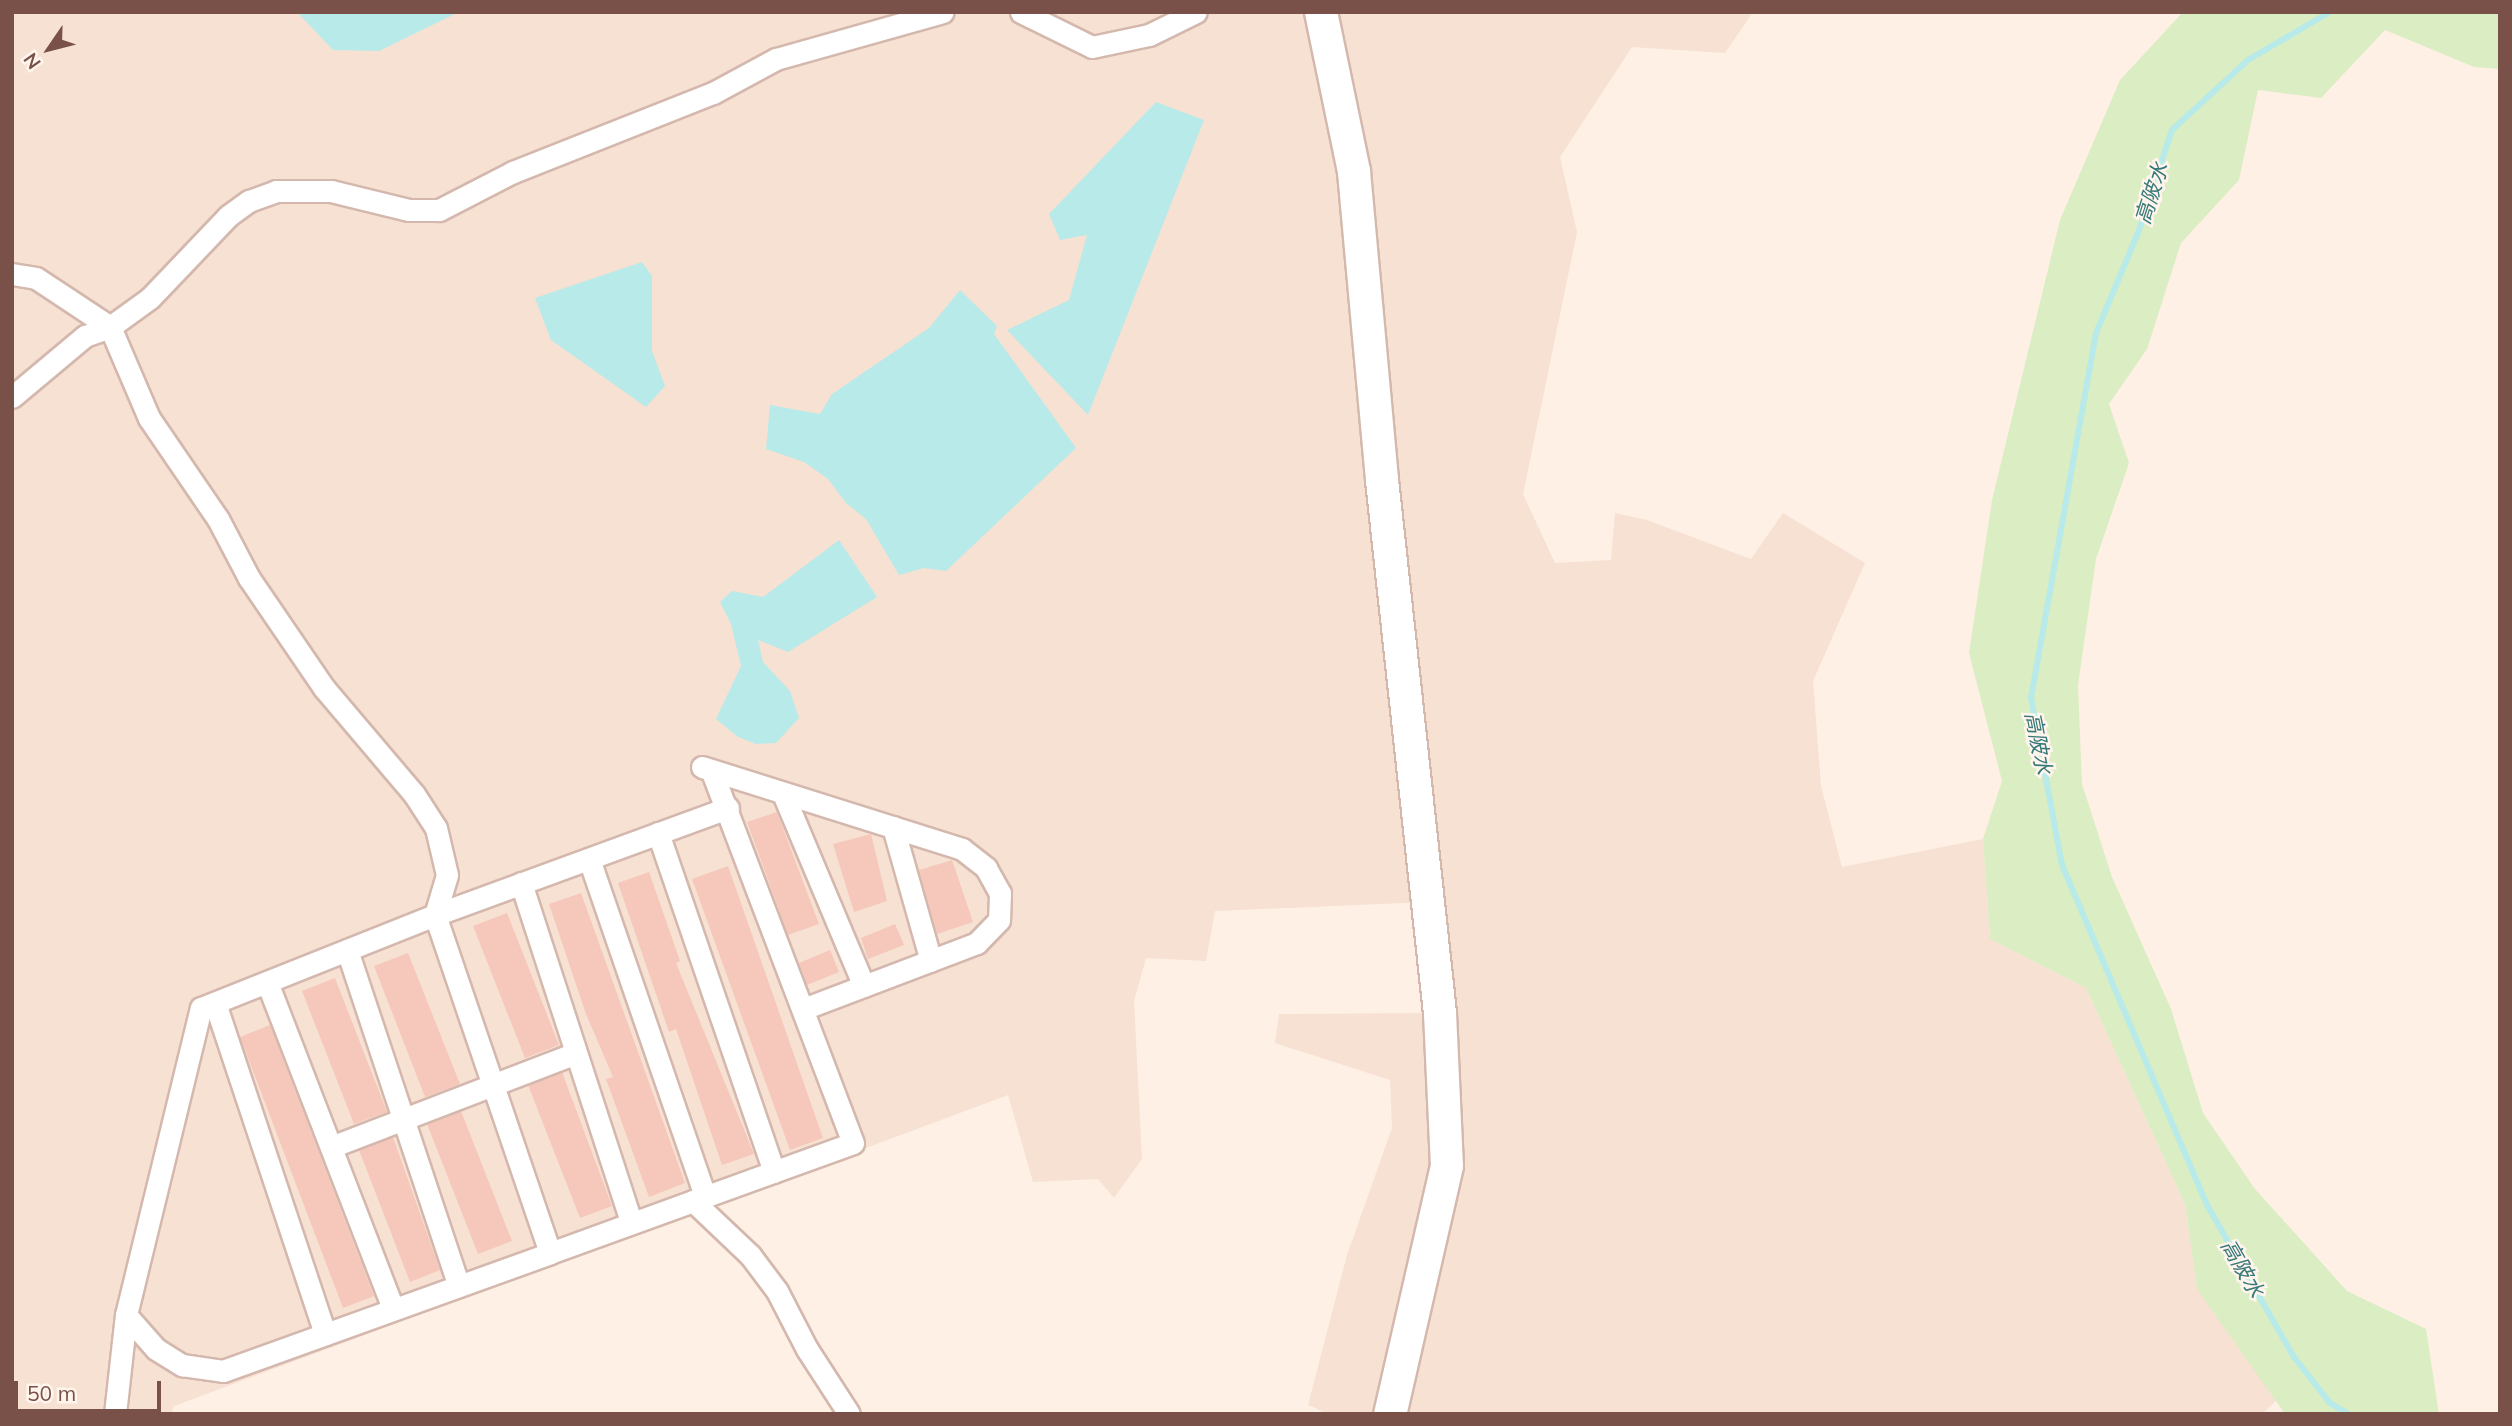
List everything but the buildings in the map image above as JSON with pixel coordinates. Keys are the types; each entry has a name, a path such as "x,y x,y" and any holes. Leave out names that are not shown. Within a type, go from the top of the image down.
{"street":[{"path":"12,397 85,336 110,327 150,298 228,216 249,201 276,191 331,191 409,210 439,210 513,172 713,93 776,59 943,12"},
{"path":"1021,12 1076,43 1092,47 1149,35 1196,12"},
{"path":"1321,12 1354,172 1441,1027 1447,1166 1390,1414"},
{"path":"12,274 36,278 110,327 149,418 218,519 249,578 324,688 414,794 436,828 447,875 435,915 550,1253"},
{"path":"126,1315 156,1349 182,1365 223,1371 853,1143 803,1009 728,808 707,769 784,796 962,849 986,868 1000,893 999,920 976,943 803,1009"},
{"path":"784,796 864,986"},
{"path":"114,1414 126,1315 201,1008 435,915 728,808"},
{"path":"893,827 931,961"},
{"path":"659,833 774,1171"},
{"path":"589,859 699,1198 777,1292 807,1349 849,1414"},
{"path":"521,883 631,1222"},
{"path":"347,950 459,1286"},
{"path":"267,982 393,1310"},
{"path":"215,1003 326,1334"},
{"path":"331,1147 576,1053"}],"shaded area":[{"path":"12,12 1753,12 1725,53 1632,47 1560,157 1577,232 1523,494 1555,563 1611,560 1615,513 1647,520 1751,559 1783,513 1865,563 1813,681 1821,786 1842,867 1983,839 1990,939 2086,988 2185,1204 2197,1289 2277,1400 2262,1414 1329,1414 1308,1405 1347,1255 1392,1128 1390,1080 1275,1043 1279,1014 1440,1013 1427,902 1215,911 1206,961 1146,958 1134,1001 1142,1159 1114,1198 1098,1179 1033,1182 1008,1095 174,1406 171,1414 12,1414"}],"green space":[{"path":"2183,12 2500,12 2500,69 2474,67 2385,30 2321,98 2258,90 2239,180 2181,243 2147,349 2109,404 2129,463 2096,559 2078,685 2082,784 2112,877 2171,1009 2203,1113 2255,1189 2347,1291 2426,1329 2439,1414 2285,1414 2197,1289 2185,1204 2086,988 1990,939 1983,839 2002,781 1969,653 1992,500 2060,220 2120,80"}],"water":[{"path":"297,12 459,12 379,51 333,50"},
{"path":"1156,102 1204,120 1088,415 1007,330 1069,300 1087,235 1060,240 1049,214"},
{"path":"642,262 652,276 652,351 665,386 646,407 551,340 535,298"},
{"path":"960,290 997,326 994,334 1076,448 946,571 924,568 899,575 866,519 846,503 828,479 804,462 766,449 770,405 820,414 832,394 929,328"},
{"path":"839,540 877,597 788,652 758,640 763,662 790,691 799,718 776,743 756,744 738,737 716,719 741,666 731,624 720,602 732,591 763,597"}],"waterway":[{"name":"高陂水","path":"2330,12 2248,60 2172,130 2138,233 2096,333 2031,698 2062,865 2206,1203 2294,1357 2330,1403 2348,1414"}]}
